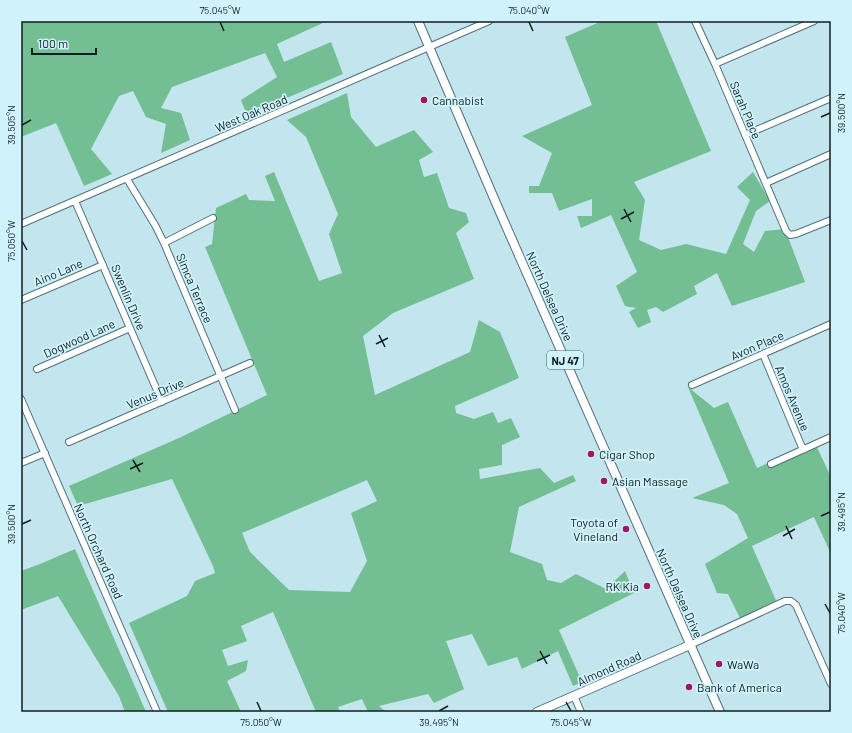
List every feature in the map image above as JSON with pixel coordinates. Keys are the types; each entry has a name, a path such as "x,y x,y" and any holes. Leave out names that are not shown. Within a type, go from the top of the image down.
{"main road":[{"name":"North Delsea Drive","path":"418,21 493,196 720,712"},
{"name":"Almond Road","path":"538,712 690,645"}],"street":[{"name":"West Oak Road","path":"21,224 489,21"},
{"name":"Sarah Place","path":"695,21 776,207 790,235 801,233 831,220"},
{"path":"715,64 814,21"},
{"path":"745,136 831,98"},
{"path":"766,183 831,154"},
{"name":"Simca Terrace","path":"127,179 155,225 164,243 235,410"},
{"name":"Swenlin Drive","path":"75,201 162,402"},
{"path":"164,243 213,218"},
{"name":"Aino Lane","path":"21,300 103,265"},
{"name":"Avon Place","path":"692,385 831,324"},
{"name":"Dogwood Lane","path":"37,369 130,328"},
{"name":"Amos Avenue","path":"763,354 802,448 805,449"},
{"name":"Venus Drive","path":"69,442 250,363"},
{"name":"North Orchard Road","path":"21,399 157,712"},
{"path":"771,464 831,437"},
{"path":"21,463 45,453"},
{"path":"690,645 785,601 791,601 796,605 831,684"},
{"path":"574,696 581,712"}],"green space":[{"path":"21,21 327,21 277,44 284,62 331,42 343,74 247,115 241,100 277,77 265,53 172,87 161,108 181,113 190,140 161,153 166,124 146,117 133,91 119,96 91,149 112,174 84,186 56,123 21,137"},
{"path":"602,21 656,21 711,151 634,182 645,200 639,240 661,250 686,244 726,254 750,200 737,187 753,172 770,201 756,211 743,244 754,252 765,231 785,229 805,282 732,306 717,273 694,286 697,294 663,312 656,307 647,310 651,322 638,328 629,312 636,308 625,306 616,286 637,272 611,215 581,228 577,216 592,216 592,199 559,211 552,193 529,193 529,186 539,186 552,153 522,136 592,105 565,37"},
{"path":"347,93 351,117 376,147 414,130 433,152 419,160 424,177 437,173 449,208 466,213 469,222 456,233 474,279 393,313 363,336 375,395 470,352 479,320 500,332 519,378 455,406 456,413 474,419 493,412 498,423 511,418 520,437 502,445 502,465 479,469 480,479 540,468 554,483 573,475 576,481 519,507 510,552 542,564 547,580 561,583 576,574 606,589 625,571 634,593 559,630 582,682 573,686 558,651 522,669 517,657 488,666 472,634 446,641 464,689 434,703 428,694 379,706 386,712 368,712 362,699 338,707 340,712 316,712 273,612 241,626 247,641 222,650 228,666 248,660 246,671 227,681 241,712 168,712 129,623 187,596 195,581 215,573 213,566 172,479 78,506 69,486 179,438 267,395 205,247 212,244 216,208 246,194 249,200 275,201 265,176 274,172 319,281 342,273 329,234 338,214 306,137 287,120","holes":["367,480 377,501 351,513 367,561 350,592 289,590 250,552 242,533"]},
{"path":"688,387 714,408 728,402 757,468 815,443 831,477 831,554 814,517 752,546 778,605 742,622 728,594 717,593 705,564 748,538 737,514 724,505 692,498 729,483"},
{"path":"75,549 146,712 125,712 119,696 58,596 21,610 21,571"}],"place":[{"name":"Cannabist","path":"424,100"},
{"name":"Cigar Shop","path":"591,454"},
{"name":"Asian Massage","path":"604,481"},
{"name":"Toyota of Vineland","path":"626,529"},
{"name":"RK Kia","path":"647,586"},
{"name":"WaWa","path":"719,664"},
{"name":"Bank of America","path":"689,687"}]}
